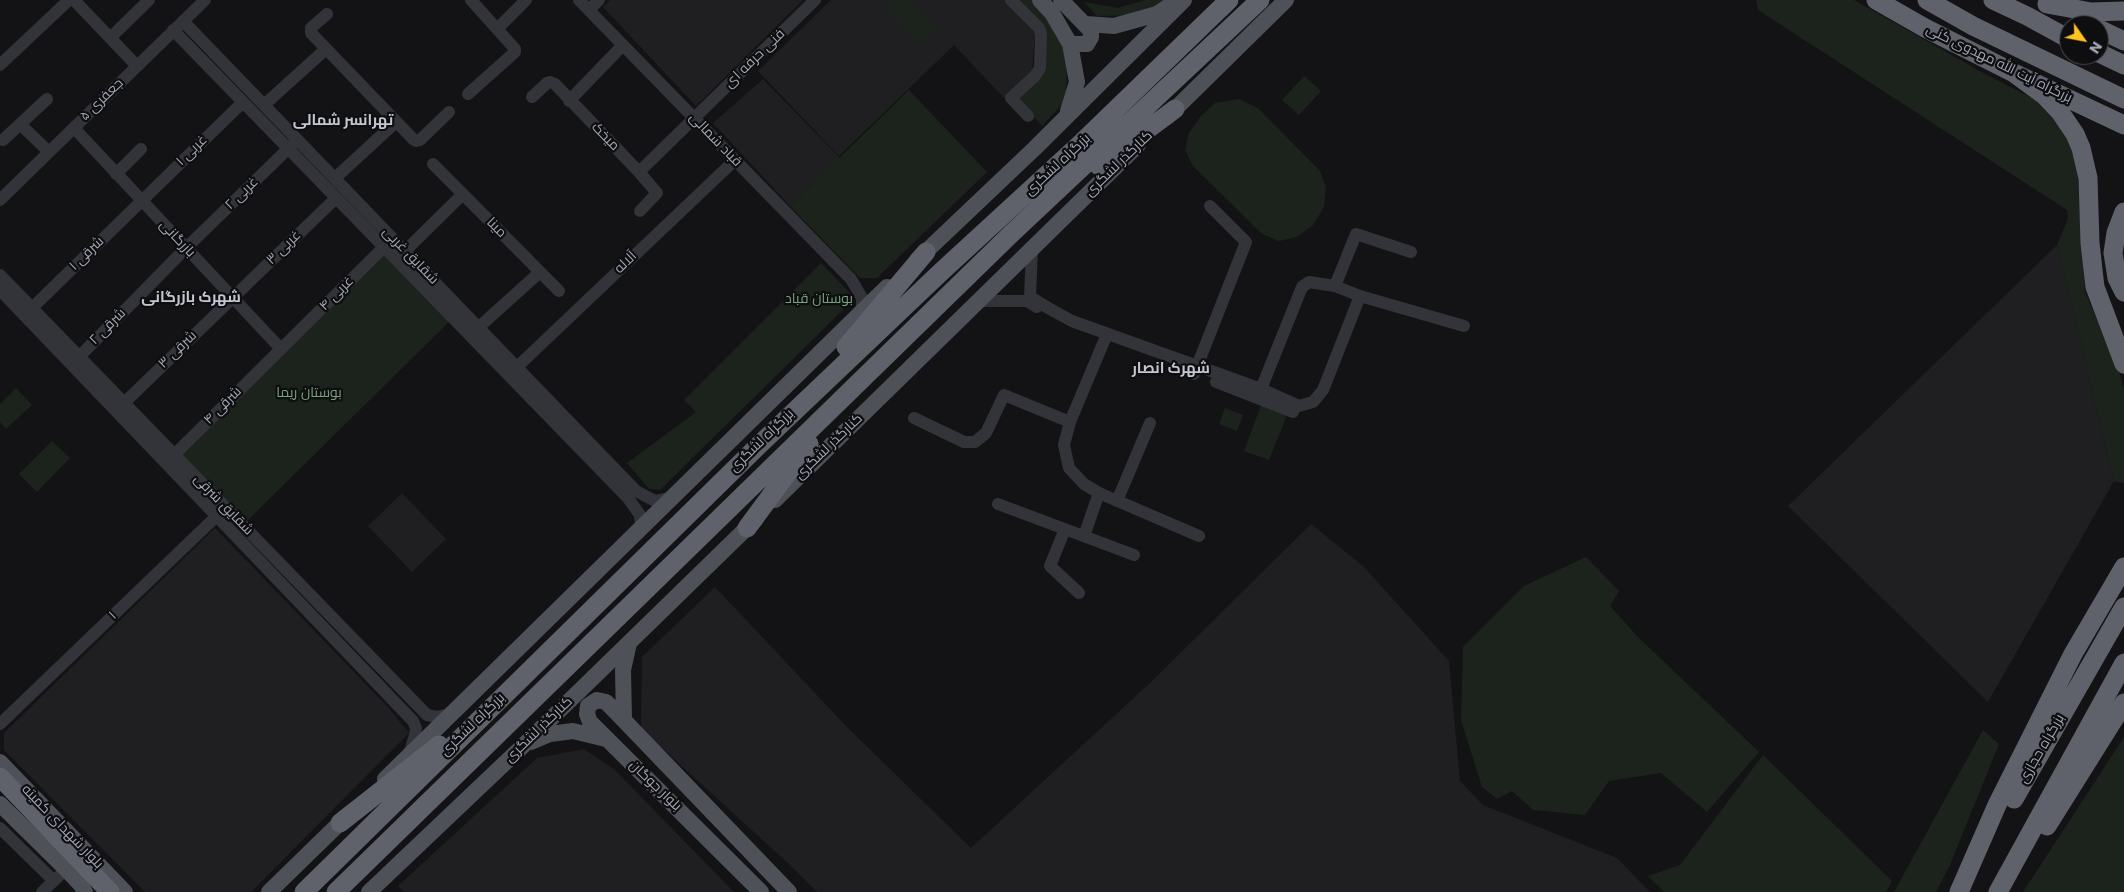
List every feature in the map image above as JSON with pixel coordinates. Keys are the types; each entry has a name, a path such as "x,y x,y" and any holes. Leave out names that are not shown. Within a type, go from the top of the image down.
{"highway":[{"name":"بزرگراه لشگری","path":"304,892 758,446 935,278 1078,146 1230,0"},
{"name":"بزرگراه لشگری","path":"336,892 1011,234 1260,0"},
{"name":"بزرگراه آیت الله مهدوی کنی","path":"1876,0 1925,28 2014,73 2124,125"},
{"name":"بزرگراه آیت الله مهدوی کنی","path":"1927,0 1974,26 2124,99"},
{"path":"1994,0 2059,34"},
{"path":"2043,2 2091,12 2124,11"},
{"path":"2043,2 2070,15"},
{"path":"2027,16 2059,27"},
{"path":"2109,34 2124,41"},
{"path":"2109,46 2124,52"},
{"path":"2109,58 2124,65"},
{"path":"2014,73 2044,95 2060,112 2076,134 2086,162 2088,178 2090,243 2095,287 2124,364"},
{"path":"2075,75 2099,101 2124,116"},
{"path":"1011,234 1069,192 1175,109"},
{"path":"2124,212 2116,233 2113,253 2117,278 2124,292"},
{"path":"758,446 858,333 926,252"},
{"path":"747,528 845,397"},
{"path":"1960,892 1997,805 2073,654 2124,568"},
{"name":"بزرگراه حجازی","path":"1960,892 2124,607"},
{"path":"1998,891 2124,663"},
{"path":"340,823 522,678"},
{"path":"1998,891 2031,851 2124,703"},
{"path":"0,777 110,892"}],"main road":[{"path":"1040,0 1052,13 1070,44 1076,68 1077,82 1066,115"},
{"path":"1061,0 1086,24 1091,32 1090,41 1087,44 1070,44"},
{"path":"1086,24 1114,26 1140,20 1157,14 1178,0"},
{"path":"270,890 675,496 862,311 926,252 1184,0"},
{"name":"کنارگذر لشگری","path":"369,892 526,744 1286,0"},
{"path":"624,720 623,670 630,642"},
{"name":"بلوار چوگان","path":"761,892 590,722 587,714 588,706 597,700 606,702 789,892"},
{"path":"526,744 550,734 573,731 606,739"},
{"name":"بلوار شهدای کمیته","path":"0,762 125,892"},
{"name":"بلوار شهدای کمیته","path":"2,810 66,869 85,890"}],"street":[{"path":"0,66 69,0"},
{"path":"74,0 137,66"},
{"path":"110,38 149,0"},
{"name":"جعفری ۵","path":"2,194 49,152 205,0"},
{"path":"468,94 516,49 471,0"},
{"path":"498,28 526,0"},
{"name":"قباد شمالی","path":"580,0 851,279"},
{"path":"589,10 599,0"},
{"name":"فنی حرفه ای","path":"639,172 815,0"},
{"path":"1011,0 1039,28 1041,34 1040,68 1035,76 1011,98 1028,116"},
{"path":"327,14 310,31 416,141 449,112"},
{"name":"شقایق غربی","path":"183,21 264,105 336,198 388,243 632,495"},
{"name":"شقایق غربی","path":"173,30 243,102 335,178 388,243 405,251 517,367 542,401"},
{"path":"570,101 623,45"},
{"path":"264,105 326,49"},
{"name":"میخک","path":"532,97 550,82 639,172 657,194 640,212"},
{"path":"3,140 47,99"},
{"name":"۱ غربی","path":"142,201 243,102"},
{"path":"335,178 396,122"},
{"path":"20,124 49,152"},
{"name":"بازرگانی","path":"74,128 281,349"},
{"name":"۲ غربی","path":"186,248 293,144"},
{"path":"116,174 141,149"},
{"name":"آلاله","path":"517,367 735,160"},
{"name":"مینا","path":"432,164 559,291"},
{"path":"405,251 463,194"},
{"name":"۳ غربی","path":"232,298 336,198"},
{"name":"۱ شرقی","path":"32,308 142,201"},
{"path":"1196,370 1246,242 1210,206"},
{"path":"1335,286 1356,234 1411,252"},
{"name":"۴ غربی","path":"281,349 388,243"},
{"name":"۲ شرقی","path":"75,360 186,248"},
{"path":"1032,249 1030,297 1072,321 1106,337"},
{"path":"479,327 540,272"},
{"name":"شقایق شرقی","path":"0,275 32,308 75,360 222,512 426,715 437,717 454,712"},
{"path":"851,279 870,289 888,286"},
{"path":"851,279 862,298 862,311"},
{"path":"1262,389 1302,287 1309,282 1335,286 1360,296 1464,326"},
{"name":"شقایق شرقی","path":"0,290 124,403 170,458"},
{"path":"1299,406 1313,402 1323,390 1360,296"},
{"name":"۳ شرقی","path":"124,403 232,298"},
{"path":"978,302 1027,301 1070,326 1196,370 1297,414 1302,412 1299,406 1262,389 1196,370"},
{"path":"1106,337 1070,422 1064,445 1069,468 1084,484 1100,494 1199,536"},
{"name":"۴ شرقی","path":"170,458 281,349"},
{"path":"914,418 964,442 975,442 986,433 1004,395 1070,422"},
{"path":"1117,501 1150,423"},
{"path":"1084,536 1100,494"},
{"path":"632,495 655,501 675,496"},
{"path":"632,495 640,515 641,527"},
{"path":"998,504 1134,555"},
{"name":"شقایق شرقی","path":"222,512 413,721 416,728 409,755"},
{"name":"۱","path":"0,724 222,512"},
{"path":"1065,529 1050,566 1079,592"},
{"path":"0,828 54,881"},
{"path":"42,892 66,869"}],"shaded area":[{"path":"610,0 803,0 696,106 603,7"},
{"path":"831,0 1005,0 1035,33 1032,73 1004,98 954,45 839,156 758,71"},
{"path":"763,79 840,158 790,206 713,123"},
{"path":"2057,245 2114,481 1988,702 1788,506"},
{"path":"402,493 446,539 412,572 368,526"},
{"path":"1311,524 1363,566 1449,661 1460,781 1483,805 1617,858 1650,892 817,892 641,729 642,657 715,587 847,727 971,848 1151,682"},
{"path":"215,528 388,707 409,733 251,892 145,892 4,750 4,733"},
{"path":"584,749 614,769 734,892 404,892 398,886 537,758"}],"green space":[{"path":"893,0 911,0 939,30 920,48 884,9"},
{"path":"1018,0 1037,0 1056,21 1067,65 1066,100 1042,126 1015,96 1037,76 1044,36"},
{"path":"1145,0 1164,0 1140,15 1097,16 1084,2 1118,8"},
{"path":"1756,0 1854,0 1987,75 2036,100 2066,135 2077,164 2085,292 2118,367 2124,389 2124,483 2114,481 2057,245 2068,219 2067,210 1758,10"},
{"path":"1304,76 1321,91 1299,115 1282,100"},
{"path":"909,90 987,172 877,278 860,278 790,206"},
{"path":"1239,99 1258,108 1320,171 1326,187 1324,207 1313,225 1297,237 1279,241 1262,234 1193,166 1185,150 1189,133 1201,116 1215,103"},
{"name":"بوستان ریما","path":"390,248 454,317 245,523 179,453"},
{"name":"بوستان قباد","path":"821,263 852,295 851,302 660,490 649,489 627,463 696,412 684,400"},
{"path":"16,388 32,405 6,429 0,422 0,404"},
{"path":"1261,405 1287,415 1269,460 1244,451"},
{"path":"1225,408 1243,415 1237,431 1219,424"},
{"path":"52,441 70,458 37,492 19,474"},
{"path":"1586,557 1619,591 1610,606 1639,638 1759,752 1707,812 1661,773 1609,781 1585,815 1533,810 1512,791 1497,799 1482,787 1461,720 1463,647 1524,586"},
{"path":"1983,730 1999,744 1950,865 1936,892 1894,892"},
{"path":"2124,737 2124,892 2023,892"},
{"path":"1763,755 1892,881 1886,892 1664,892 1648,876 1680,865"}],"district":[{"name":"تهرانسر شمالی","path":"343,121"},
{"name":"شهرک بازرگانی","path":"191,298"},
{"name":"شهرک انصار","path":"1171,369"}]}
